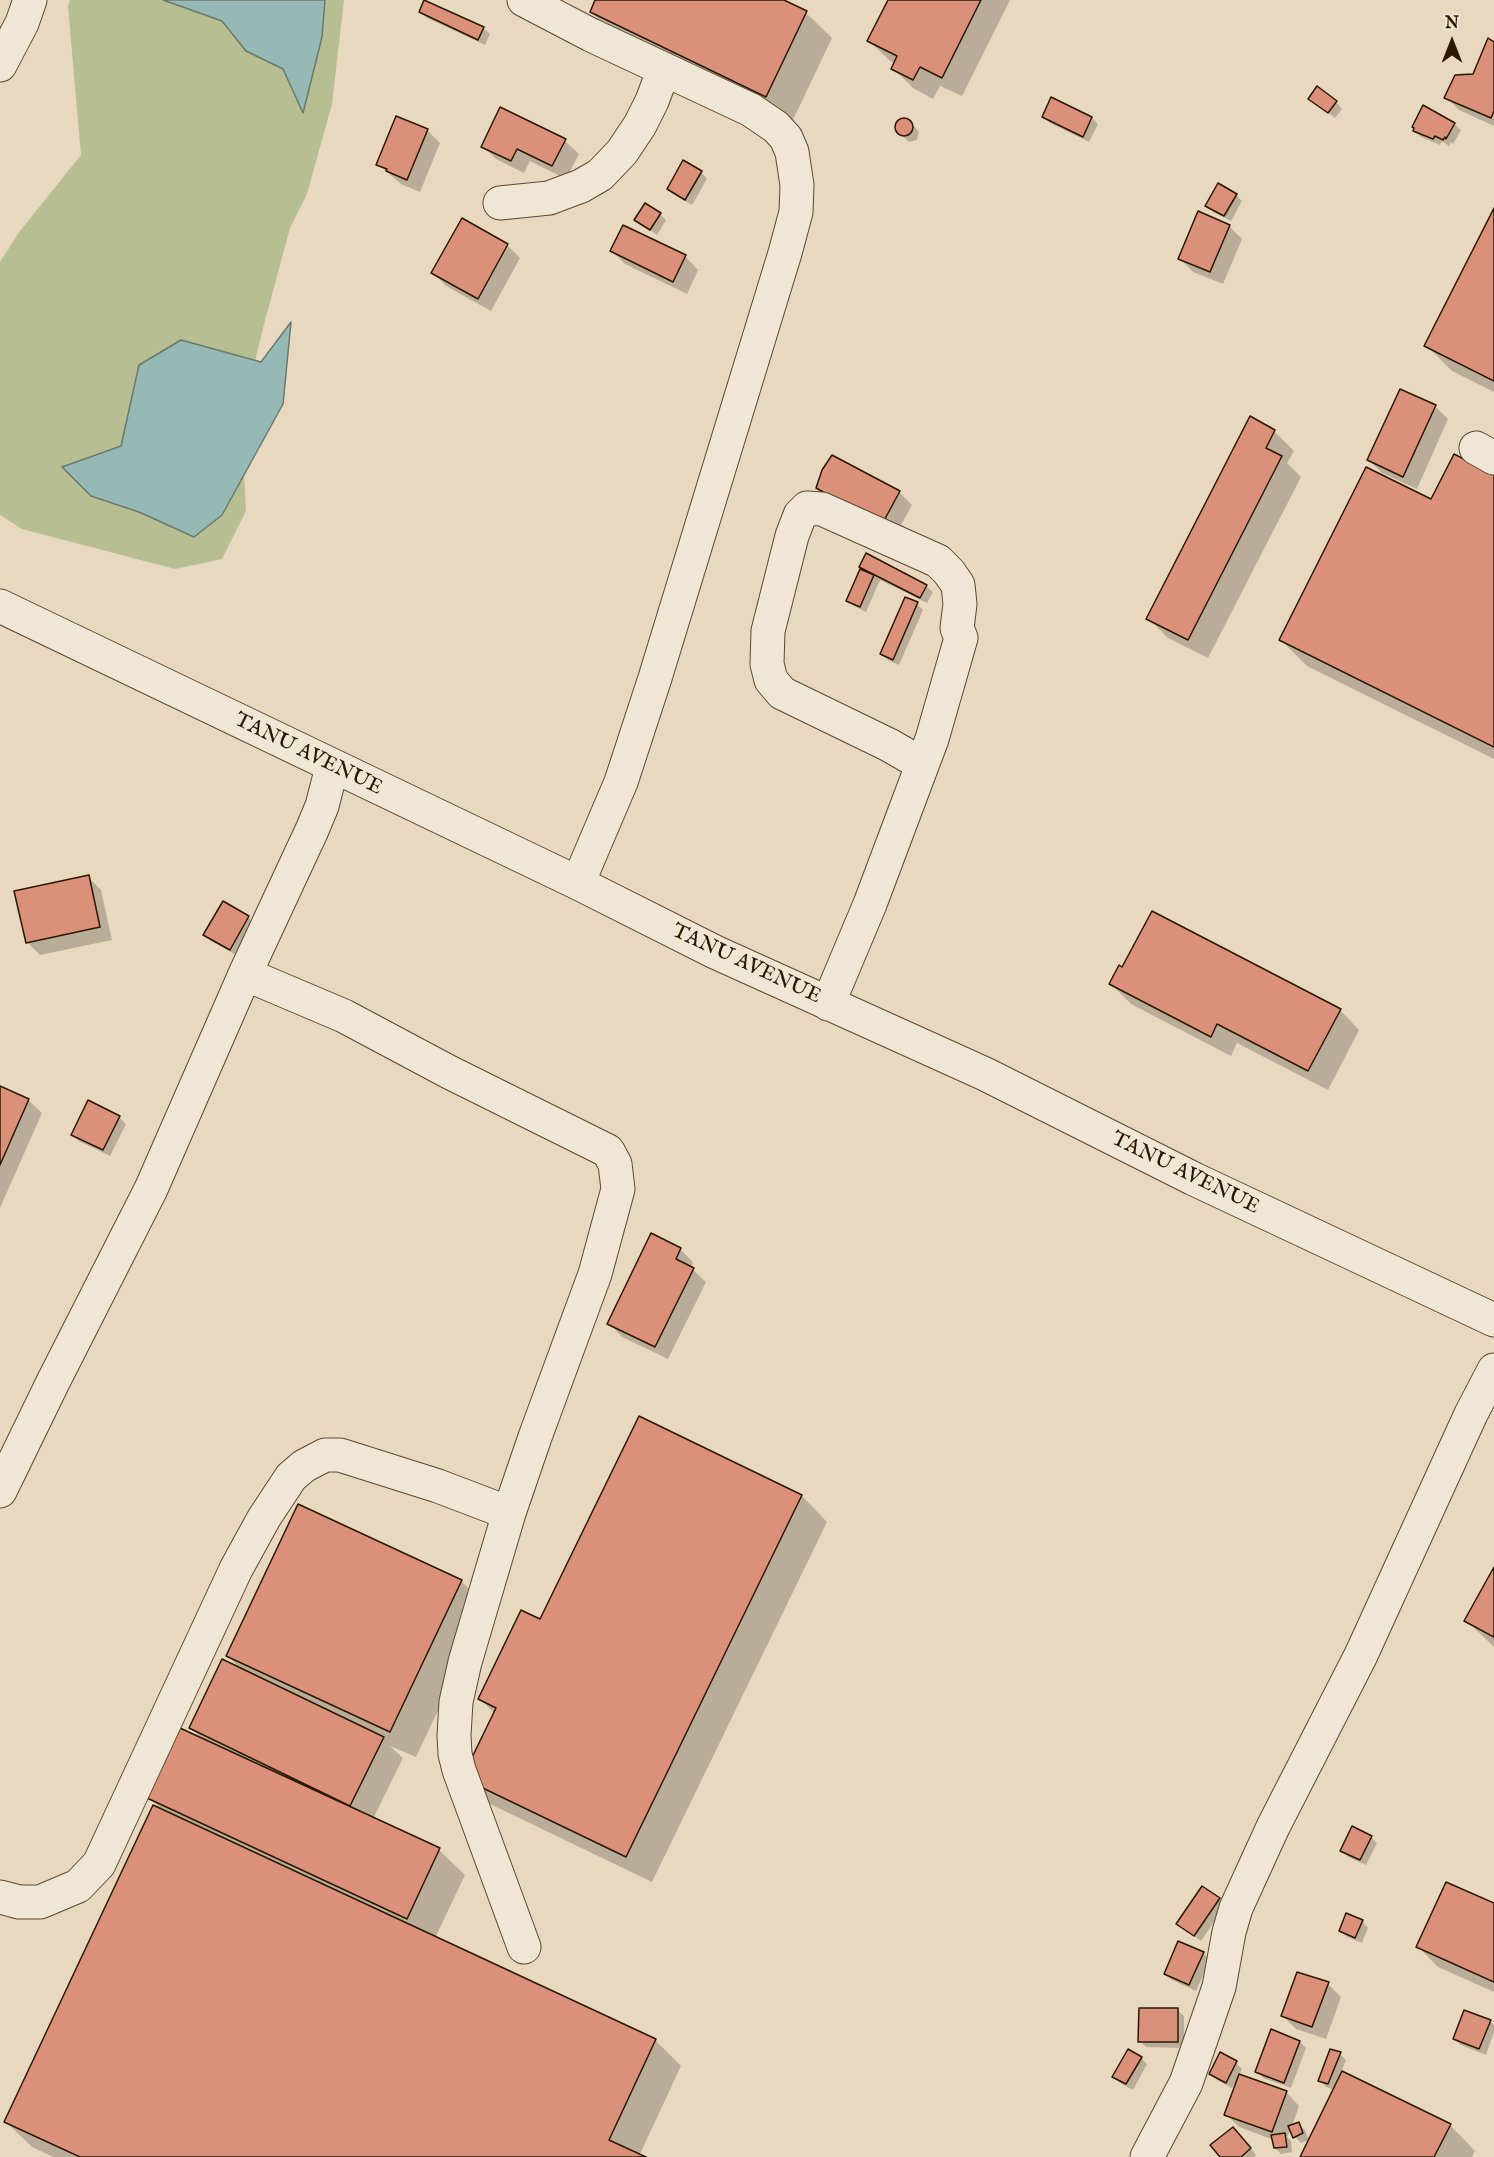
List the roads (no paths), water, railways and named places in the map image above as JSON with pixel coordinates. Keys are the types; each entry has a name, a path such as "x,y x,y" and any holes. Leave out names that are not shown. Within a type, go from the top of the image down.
{"street":[{"path":"0,65 22,23 30,0"},
{"path":"524,0 751,110 776,127 786,138 792,152 797,185 796,212 621,782 578,883"},
{"path":"501,203 549,198 581,186 600,175 622,152 640,125 664,69"},
{"path":"828,1004 870,904 932,739 962,638 957,628 960,604 958,585 950,572 938,561 822,509 807,508 800,515 792,536 768,631 766,664 771,680 782,693 922,764"},
{"name":"TANU AVENUE","path":"0,606 578,883 714,952 985,1074 1194,1179 1494,1320"},
{"path":"0,1491 151,1189 245,974 312,830 322,806 332,766"},
{"path":"245,974 344,1016 449,1072 608,1151 615,1164 618,1188 595,1274 509,1513 465,1662 456,1702 454,1736 459,1770 524,1947"},
{"path":"1147,2157 1186,2083 1219,1987 1236,1908 1273,1827 1361,1654 1471,1414 1494,1371"},
{"path":"0,1897 19,1902 40,1902 78,1886 99,1864 236,1569 264,1518 291,1477 304,1466 325,1455 340,1455 438,1486 509,1513"}],"water":[{"path":"163,0 325,0 322,37 303,113 283,69 246,51 222,21"},
{"path":"291,322 283,404 222,515 194,537 139,512 91,496 62,467 121,446 139,365 181,340 261,362"}]}
